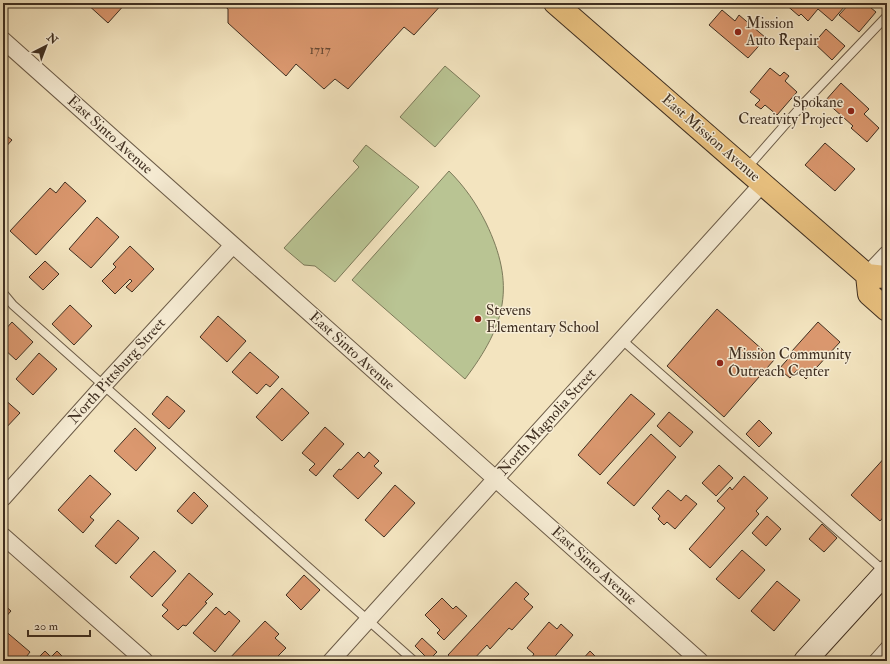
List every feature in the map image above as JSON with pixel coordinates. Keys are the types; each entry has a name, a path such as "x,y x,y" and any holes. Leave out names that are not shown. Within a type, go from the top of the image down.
{"main road":[{"name":"East Mission Avenue","path":"554,3 763,183 877,277"},
{"path":"877,277 870,294 887,310"},
{"path":"805,661 887,573"}],"street":[{"name":"East Sinto Avenue","path":"3,40 700,661"},
{"name":"North Magnolia Street","path":"332,661 763,183"},
{"name":"North Pittsburg Street","path":"3,498 103,386 233,246"},
{"path":"877,277 887,254"},
{"path":"3,536 145,661"}],"lane":[{"path":"746,168 811,95 887,16"},
{"path":"3,293 13,305 103,386 414,661"},
{"path":"622,339 887,573"},
{"path":"872,661 887,644"}],"green space":[{"path":"445,66 480,96 435,147 400,117"},
{"path":"366,145 419,187 335,282 315,266 304,265 284,248 359,167 353,161"},
{"path":"449,171 470,196 486,223 495,245 501,266 503,285 502,304 498,322 490,341 465,379 352,280"}],"building":[{"path":"86,3 126,3 108,23"},
{"path":"221,3 443,3 414,35 404,27 348,89 335,79 324,89 296,64 286,76 228,23 228,9"},
{"path":"784,3 841,3 845,6 832,21 818,9 808,21 801,14 799,16"},
{"path":"850,3 865,3 876,12 859,32 839,15"},
{"name":"Mission Auto Repair","path":"722,10 735,21 739,15 766,38 748,58 709,25"},
{"path":"826,29 845,46 832,60 814,43"},
{"path":"770,68 780,76 784,72 789,76 785,81 797,92 777,115 765,105 761,109 755,105 760,100 750,92"},
{"name":"Spokane Creativity Project","path":"841,83 869,109 864,114 879,128 867,142 851,128 853,126 825,101"},
{"path":"3,133 12,140 3,150"},
{"path":"825,143 855,169 835,191 805,165"},
{"path":"65,182 86,201 36,255 10,231 50,188 56,193"},
{"path":"97,217 119,237 91,268 69,249"},
{"path":"130,246 154,269 132,292 126,287 132,281 130,279 115,294 102,281 116,267 113,264"},
{"path":"45,261 59,274 43,290 29,277"},
{"path":"70,305 92,326 74,345 52,324"},
{"name":"Mission Community Outreach Center","path":"717,309 774,360 724,417 667,366"},
{"path":"218,316 246,341 227,362 200,337"},
{"path":"12,322 33,342 16,360 3,348 3,332"},
{"path":"818,322 840,342 806,379 797,370 790,378 779,369 794,352 792,351"},
{"path":"250,352 279,377 270,387 266,384 257,394 232,372"},
{"path":"39,353 57,369 33,395 16,379"},
{"path":"282,388 309,413 282,441 256,417"},
{"path":"631,394 655,414 600,475 578,455"},
{"path":"167,396 185,411 169,429 152,414"},
{"path":"3,398 20,413 3,431"},
{"path":"669,412 693,432 680,447 657,426"},
{"path":"759,420 772,433 759,447 746,434"},
{"path":"325,427 344,444 316,476 309,470 315,464 302,453"},
{"path":"135,428 156,448 136,471 114,451"},
{"path":"651,434 676,457 634,506 607,483"},
{"path":"358,452 364,458 369,452 379,461 374,466 382,473 358,499 333,476 339,469 341,470"},
{"path":"887,455 887,513 880,521 851,495"},
{"path":"719,465 733,478 716,496 702,483"},
{"path":"90,475 111,494 90,517 94,520 83,533 58,510"},
{"path":"744,476 768,498 756,511 759,514 710,568 689,549 725,508 717,501 730,487 732,490"},
{"path":"395,485 415,503 384,537 365,520"},
{"path":"668,490 681,501 686,495 697,504 675,529 667,522 664,525 658,519 660,516 652,508"},
{"path":"194,492 208,506 192,524 177,511"},
{"path":"767,516 781,529 766,546 752,533"},
{"path":"118,520 139,538 116,564 95,546"},
{"path":"822,524 837,538 824,552 809,539"},
{"path":"742,550 765,570 739,599 716,579"},
{"path":"154,551 176,571 152,597 130,577"},
{"path":"189,573 213,594 205,602 207,603 186,626 183,625 178,630 162,616 168,610 162,605"},
{"path":"304,575 320,590 301,610 286,595"},
{"path":"777,581 800,600 774,631 751,611"},
{"path":"516,582 529,594 524,599 533,607 512,630 509,628 490,649 487,645 472,661 454,661 448,655"},
{"path":"442,598 453,609 456,606 467,616 444,640 437,633 440,630 425,615"},
{"path":"3,604 11,611 3,620"},
{"path":"216,607 225,615 229,611 240,621 215,652 193,633"},
{"path":"265,621 279,634 275,638 286,648 273,661 227,661"},
{"path":"549,622 557,629 561,624 573,635 551,661 529,661 534,654 527,648"},
{"path":"3,629 30,652 23,661 3,661"},
{"path":"422,638 437,652 429,660 415,646"},
{"path":"45,651 51,657 57,651 67,661 35,661"},
{"path":"590,651 600,661 581,661"}],"place":[{"name":"Mission Auto Repair","path":"738,32"},
{"name":"Spokane Creativity Project","path":"851,111"},
{"name":"Stevens Elementary School","path":"478,319"},
{"name":"Mission Community Outreach Center","path":"720,363"}]}
